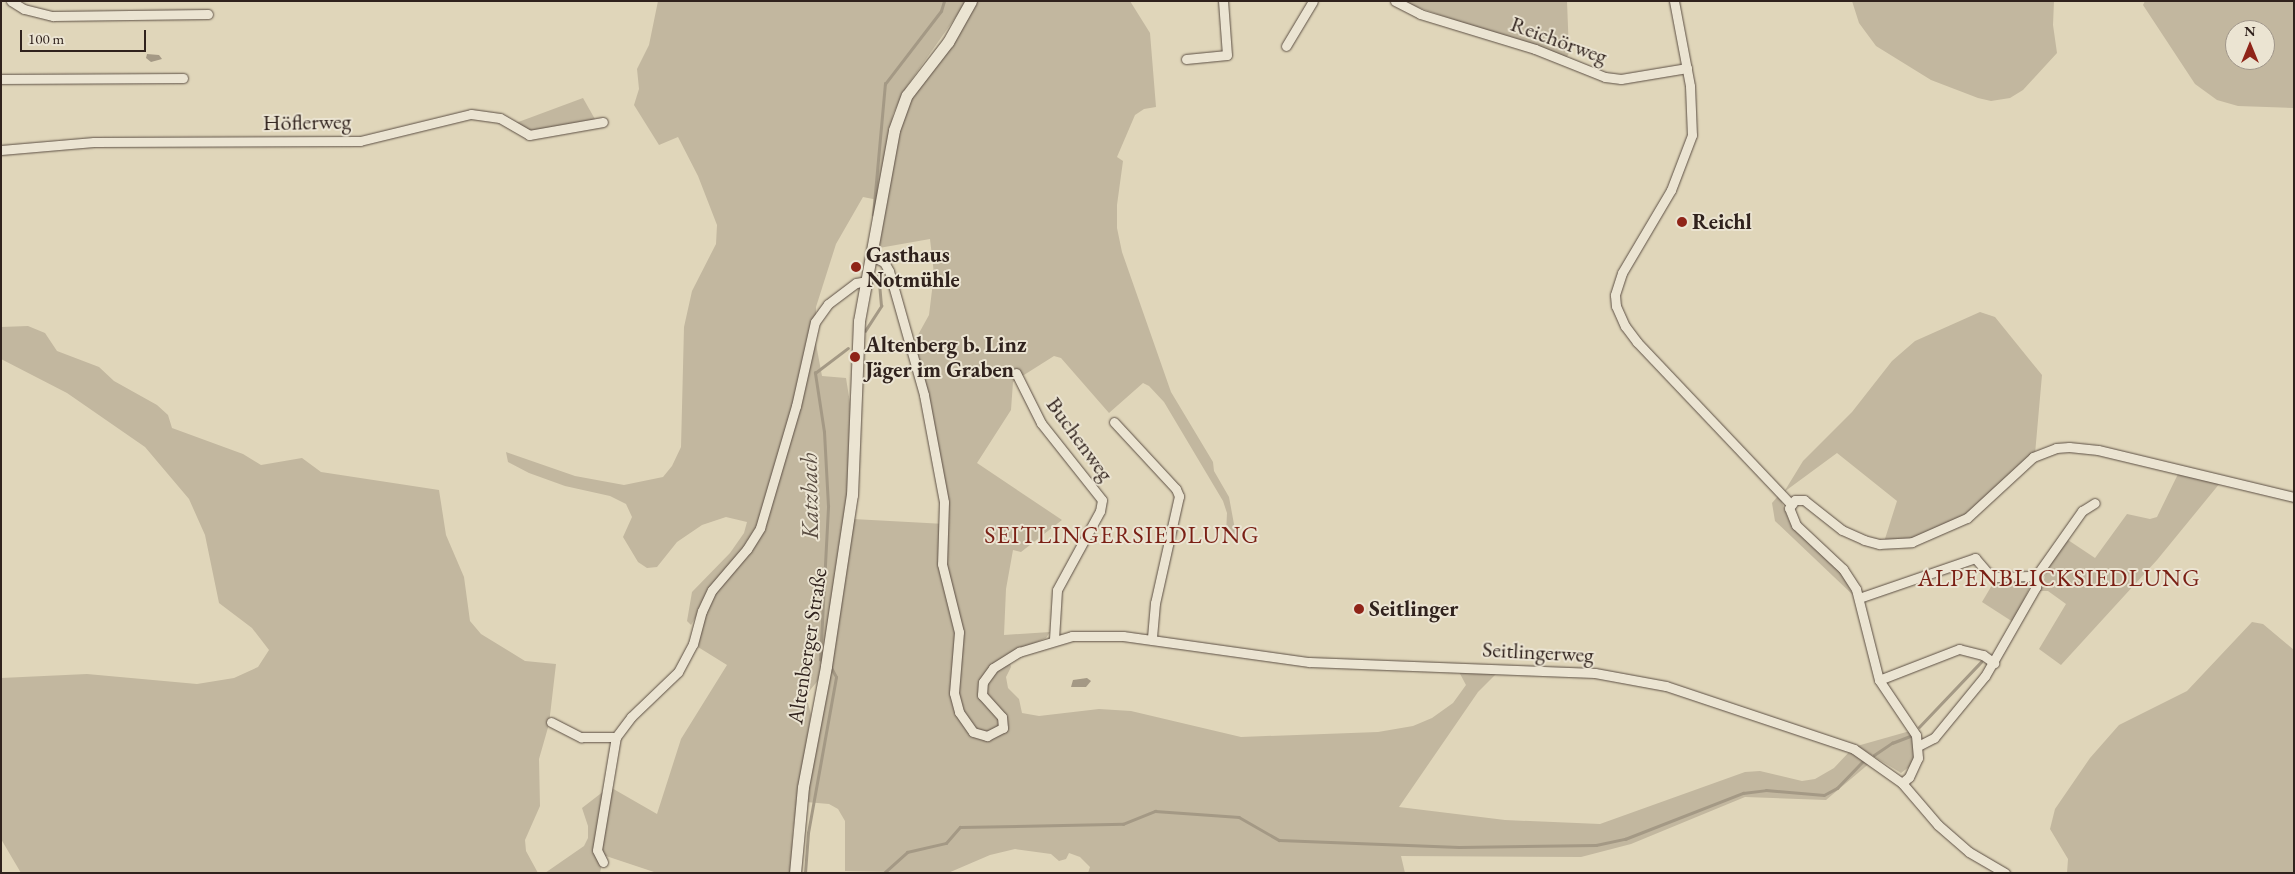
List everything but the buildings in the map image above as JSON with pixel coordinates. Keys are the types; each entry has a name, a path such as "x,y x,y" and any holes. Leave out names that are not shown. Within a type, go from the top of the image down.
{"street":[{"path":"11,1 24,10 53,16 208,14"},
{"name":"Altenberger Straße","path":"795,873 804,786 851,503 856,357 866,281 898,116 912,88 948,42 971,1"},
{"path":"1186,58 1227,55 1223,1"},
{"path":"1286,46 1313,1"},
{"name":"Reichörweg","path":"1395,1 1420,14 1536,49 1605,77 1621,79 1687,68"},
{"path":"1674,1 1687,68 1693,119 1689,148 1657,217 1622,273 1615,295 1616,306 1625,326 1637,342 1791,504 1790,516 1796,525 1843,569 1859,598 1878,680 1910,722 1918,746 1914,768 1902,783"},
{"path":"1,79 183,78"},
{"name":"Höflerweg","path":"1,150 94,142 360,141 471,114 500,118 529,136 603,122"},
{"name":"Seitlingerweg","path":"872,256 884,262 889,271 924,395 944,502 942,564 959,632 954,693 967,726 987,736 1000,731 1002,717 982,695 987,675 1003,660 1054,639 1095,634 1309,662 1553,670 1645,681 1838,742 1868,756 1902,783 1959,844 2005,873"},
{"path":"603,862 597,850 616,738 630,717 678,672 693,644 702,611 712,590 755,538 796,406 815,322 828,304 856,283 866,281"},
{"name":"Buchenweg","path":"1016,373 1040,423 1102,500 1100,510 1057,590 1054,639"},
{"path":"1114,422 1176,489 1179,496 1154,609 1152,640"},
{"path":"1791,504 1804,500 1846,532 1879,544 1895,545 1931,536 1967,518 2024,464 2056,448 2098,450 2294,497"},
{"path":"1918,746 1934,738 1994,663 2036,587 2036,576 2082,511 2095,503"},
{"path":"1859,598 1975,558 1988,573 1998,577 2036,576"},
{"path":"1878,680 1959,649 1982,655 1994,663"},
{"path":"551,722 582,737 616,738"}],"shaded area":[{"path":"658,1 967,1 907,86 893,114 878,200 863,197 836,244 816,307 816,344 822,376 846,378 850,403 849,482 820,678 806,695 811,715 793,829 791,873 657,873 600,854 610,787 657,814 681,739 727,665 698,647 705,614 710,605 703,605 691,625 687,621 692,592 730,553 744,533 747,522 726,517 702,525 677,542 657,567 647,568 638,562 623,537 632,517 626,504 610,496 565,486 529,473 508,462 506,452 575,476 624,485 663,477 672,466 681,447 684,327 692,291 716,244 717,225 698,176 678,137 659,145 634,105 639,89 637,69 649,45"},
{"path":"975,1 1130,1 1150,33 1156,107 1144,109 1135,115 1117,157 1123,161 1117,205 1117,228 1122,252 1171,392 1213,462 1214,471 1229,497 1236,535 1226,534 1227,513 1223,501 1164,402 1149,386 1143,383 1109,413 1061,358 1054,356 1013,382 1011,410 977,463 1062,520 1021,552 1013,550 1006,589 1004,635 1050,632 1046,638 1008,654 1011,667 1006,677 1008,688 1019,699 1022,713 1039,716 1099,709 1131,711 1241,737 1378,732 1413,726 1432,718 1453,703 1466,685 1458,670 1499,671 1478,692 1399,807 1505,820 1600,824 1745,772 1760,771 1802,781 1815,779 1834,768 1850,751 1871,762 1826,800 1745,797 1631,844 1581,857 1401,856 1405,873 1088,873 1090,867 1080,857 1069,853 1066,859 1059,861 1051,854 1015,849 990,855 948,873 845,871 845,821 838,809 829,804 806,802 853,519 945,524 913,344 929,315 934,274 930,239 879,248 902,116 914,94"},
{"path":"1400,1 1567,1 1569,53 1566,59"},
{"path":"1852,1 2054,1 2053,25 2057,53 2023,90 2010,98 1991,101 1978,98 1931,80 1876,46 1859,23"},
{"path":"2145,1 2294,1 2294,108 2238,106 2217,100 2195,84 2143,5"},
{"path":"147,54 159,55 162,59 151,62 146,58"},
{"path":"583,98 596,121 531,133 513,124"},
{"path":"1980,312 1995,317 2042,375 2035,454 1962,519 1920,538 1884,542 1897,501 1837,453 1784,492 1803,461 1852,412 1892,361 1915,341"},
{"path":"28,326 45,333 57,351 99,367 114,381 157,405 168,415 172,428 243,454 261,465 302,458 321,472 439,490 446,535 464,577 470,621 481,634 525,661 556,664 549,724 539,759 540,806 525,840 526,851 538,873 21,873 1,839 1,678 87,674 197,684 234,678 258,667 269,650 252,628 219,603 205,535 189,499 145,447 67,393 1,359 1,327"},
{"path":"2179,472 2220,483 2157,560 2061,665 2039,649 2066,604 2048,591 2040,591 2048,568 2068,540 2095,558 2127,514 2150,519 2157,517"},
{"path":"1779,495 1790,523 1839,569 1854,596 1775,521 1772,503"},
{"path":"1995,580 2033,581 2013,622 1982,602"},
{"path":"2252,622 2263,624 2294,650 2294,873 2067,873 2068,859 2050,829 2055,809 2090,758 2119,725 2187,691"},
{"path":"1087,678 1091,681 1086,687 1071,687 1073,680"},
{"path":"1910,731 1915,753 1913,764 1901,773 1857,746"},
{"path":"604,791 595,849 595,856 602,864 600,873 545,873 584,846 588,838 588,826 582,808"}],"waterway":[{"name":"Katzbach","path":"873,215 885,84 941,11 944,1"},
{"name":"Katzbach","path":"865,331 881,306 878,272"},
{"name":"Katzbach","path":"820,660 828,506 824,432 815,373 848,348"},
{"path":"1919,727 1981,662"},
{"name":"Katzbach","path":"805,873 808,833 836,677 830,666"},
{"path":"1874,755 1892,743 1910,736"},
{"path":"884,873 907,852 946,843 960,827 1123,824 1155,811 1239,817 1279,840 1459,847 1596,845 1625,839 1743,793 1766,790 1824,795 1837,788 1864,760"}],"place":[{"name":"Reichl","path":"1682,222"},
{"name":"Gasthaus Notmühle","path":"856,267"},
{"name":"Altenberg b. Linz Jäger im Graben","path":"855,357"},
{"name":"Seitlinger","path":"1359,609"}],"district":[{"name":"SEITLINGERSIEDLUNG","path":"1122,535"},
{"name":"ALPENBLICKSIEDLUNG","path":"2059,578"}]}
